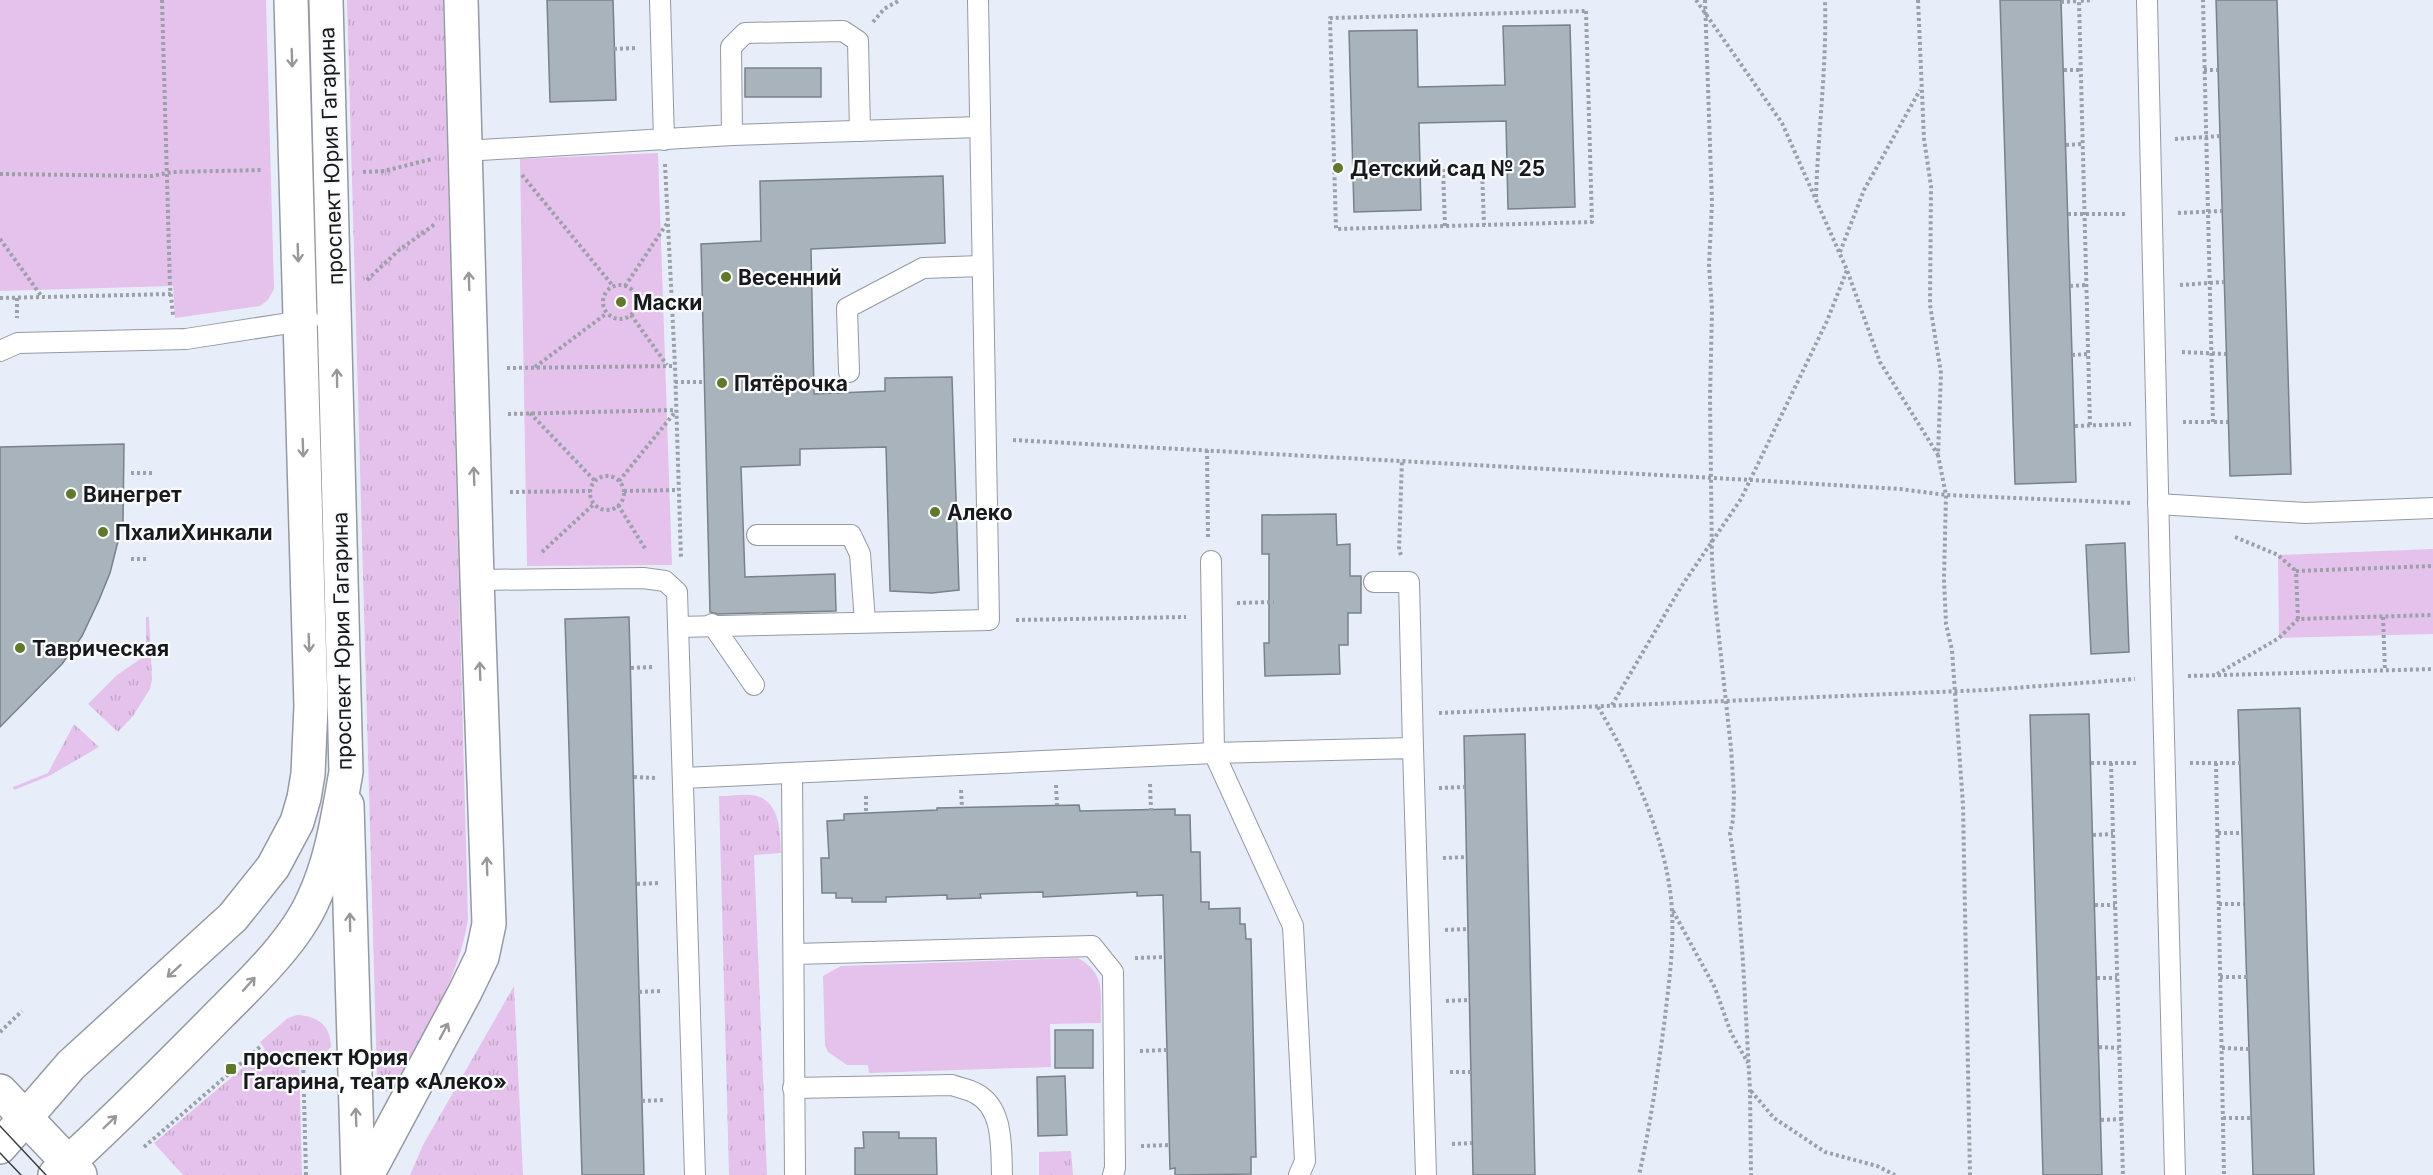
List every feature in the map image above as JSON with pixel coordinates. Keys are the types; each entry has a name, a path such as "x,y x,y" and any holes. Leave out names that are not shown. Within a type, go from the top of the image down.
{"main road":[{"name":"проспект Юрия Гагарина","path":"0,1148 25,1116 71,1065 233,917 273,867 297,822 308,774 311,706 291,0"},
{"name":"проспект Юрия Гагарина","path":"68,1171 246,987 296,929 312,902 325,872 346,772 326,0"},
{"path":"368,1175 482,957 489,924 461,0"},
{"path":"346,772 358,1175"},
{"path":"0,1091 25,1116 68,1171"}],"lane":[{"path":"660,0 664,140"},
{"path":"678,627 712,624 989,620 978,0"},
{"path":"2147,0 2155,423 2164,676 2175,1175"},
{"path":"732,135 731,47 745,33 843,31 858,41 860,131"},
{"path":"465,151 732,135 980,127"},
{"path":"849,372 847,308 923,268 982,266"},
{"path":"0,351 18,343 175,339 300,320 335,308"},
{"path":"2158,504 2305,513 2433,508"},
{"path":"757,535 851,535 862,563 865,622"},
{"path":"1211,561 1214,753 1293,926 1305,1161 1299,1175"},
{"path":"477,580 643,578 671,586 678,627 695,1175"},
{"path":"1374,582 1409,582 1426,1175"},
{"path":"712,624 754,685"},
{"path":"683,778 1214,753 1413,748"},
{"path":"792,773 795,1175"},
{"path":"794,954 1092,946 1113,972 1115,1168 1113,1175"},
{"path":"793,1088 952,1085 977,1093 995,1111 1001,1142 1002,1175"}],"path":[{"path":"162,0 175,339"},
{"path":"884,9 885,0"},
{"path":"1696,0 1782,123 1848,270 1880,362 1938,455"},
{"path":"1706,0 1712,203 1709,265 1712,309 1712,542 1715,601 1727,702 1734,794 1730,833 1739,906 1749,1064 1751,1175"},
{"path":"1816,199 1818,141 1826,50 1825,0"},
{"path":"1918,0 1924,139 1931,186 1930,305 1941,373 1938,455 1946,495 1946,624 1952,650 1964,839 1970,1175"},
{"path":"2061,2 2093,0"},
{"path":"2203,0 2213,422"},
{"path":"2079,1 2090,425"},
{"path":"1586,11 1592,222 1445,226 1336,229 1330,18 1586,11"},
{"path":"2064,70 2080,70"},
{"path":"2204,70 2218,70"},
{"path":"1840,252 1864,190 1921,88"},
{"path":"2150,140 2220,136"},
{"path":"664,140 675,366 681,559 671,586"},
{"path":"2066,145 2082,144"},
{"path":"501,150 613,286"},
{"path":"1445,226 1443,169 1482,169 1484,225"},
{"path":"0,174 167,175"},
{"path":"335,308 427,228 466,206"},
{"path":"2068,214 2222,211"},
{"path":"625,286 669,221"},
{"path":"0,239 42,297"},
{"path":"1612,706 1681,586 1741,499 1827,321 1848,270"},
{"path":"2210,282 2224,282"},
{"path":"2070,286 2086,285"},
{"path":"613,286 625,286 633,292 637,301 631,315 619,319 607,313 603,299 613,286"},
{"path":"0,298 172,294"},
{"path":"534,368 607,313"},
{"path":"631,315 668,366"},
{"path":"2072,356 2088,354"},
{"path":"2212,355 2226,354"},
{"path":"507,368 675,366"},
{"path":"675,382 704,382"},
{"path":"508,414 676,410"},
{"path":"619,481 676,410"},
{"path":"530,413 595,480"},
{"path":"2075,426 2228,422"},
{"path":"986,438 1751,480 1900,489 1946,495 2158,504"},
{"path":"1207,450 1208,546 1211,561"},
{"path":"1402,460 1399,550 1409,582"},
{"path":"131,473 154,473"},
{"path":"612,476 619,481 624,490 624,497 618,505 608,510 594,504 590,491 595,480 612,476"},
{"path":"624,490 678,490"},
{"path":"510,492 590,491"},
{"path":"513,579 594,504"},
{"path":"618,505 671,586"},
{"path":"131,559 148,559"},
{"path":"2298,620 2296,571 2433,566"},
{"path":"989,620 1212,610 1274,602"},
{"path":"2215,675 2279,638 2298,620 2433,615"},
{"path":"2383,617 2385,671"},
{"path":"1412,714 1727,702 2164,676 2433,669"},
{"path":"1598,706 1617,739 1652,820 1667,872 1672,911 1672,956 1658,1070 1650,1125 1639,1175"},
{"path":"2111,763 2123,1175"},
{"path":"2216,764 2224,1175"},
{"path":"2218,833 2242,833"},
{"path":"2093,835 2113,834"},
{"path":"2219,903 2244,903"},
{"path":"2095,905 2115,905"},
{"path":"1672,911 1715,988 1731,1033 1749,1064"},
{"path":"1132,958 1164,957"},
{"path":"2220,977 2247,977"},
{"path":"2097,978 2117,978"},
{"path":"0,1032 22,1011"},
{"path":"144,1147 261,1046"},
{"path":"2098,1047 2119,1047"},
{"path":"2222,1048 2249,1049"},
{"path":"1134,1051 1167,1050"},
{"path":"303,1058 306,1175"},
{"path":"1750,1090 1774,1118 1825,1152 1877,1166 1895,1175"},
{"path":"2223,1118 2251,1118"},
{"path":"2101,1120 2122,1119"},
{"path":"1136,1146 1170,1145"}],"green space":[{"path":"0,0 266,0 274,289 268,300 260,306 175,318 173,286 0,291"},
{"path":"347,0 443,0 468,919 449,984 392,1090 386,1092 378,1086 377,1079"},
{"path":"658,153 672,565 527,566 520,159"},
{"path":"2433,549 2433,634 2279,638 2278,555"},
{"path":"146,617 149,617 152,679 150,689 133,716 118,732 88,704 117,675 146,655"},
{"path":"74,724 99,747 49,776 14,790 13,787 48,773"},
{"path":"719,796 757,796 771,805 778,820 781,853 754,855 767,1175 729,1175"},
{"path":"1078,958 1094,971 1098,978 1101,994 1101,1023 1050,1024 1051,1067 869,1073 868,1065 847,1065 828,1052 825,1045 823,976 841,966"},
{"path":"514,986 523,1175 410,1175 423,1145"},
{"path":"297,1015 311,1017 322,1023 326,1027 331,1047 324,1054 299,1057 302,1175 183,1175 154,1143 265,1049 260,1042 288,1018"},
{"path":"1071,1151 1073,1175 1039,1175 1039,1152"}],"building":[{"path":"547,0 613,0 616,100 550,102"},
{"path":"2000,0 2061,0 2076,482 2015,484"},
{"path":"2216,0 2277,0 2291,474 2230,476"},
{"path":"1570,25 1575,207 1508,209 1506,121 1419,123 1421,210 1354,212 1349,31 1417,30 1418,87 1505,85 1503,26"},
{"path":"745,68 821,68 821,97 745,97"},
{"path":"943,176 945,243 811,249 814,394 885,391 885,378 952,377 959,590 932,593 890,591 886,447 800,449 800,465 741,467 745,577 835,574 836,611 718,614 710,612 701,244 761,241 760,181"},
{"path":"124,444 123,522 110,573 99,600 82,636 62,664 0,727 0,447"},
{"path":"1336,514 1337,545 1350,544 1350,576 1361,576 1361,613 1348,613 1348,645 1339,645 1340,674 1265,676 1264,643 1269,643 1269,554 1262,554 1262,515"},
{"path":"2125,543 2129,652 2091,654 2086,545"},
{"path":"629,617 644,1175 582,1175 565,619"},
{"path":"2300,708 2314,1175 2253,1175 2238,710"},
{"path":"2089,714 2102,1175 2043,1175 2030,715"},
{"path":"1525,734 1535,1175 1473,1175 1464,736"},
{"path":"1079,805 1080,811 1175,809 1175,815 1190,815 1191,852 1200,852 1201,902 1209,902 1209,909 1240,908 1240,924 1245,924 1246,939 1251,939 1256,1157 1251,1157 1251,1174 1175,1175 1175,1168 1170,1169 1163,895 1137,896 1137,892 1043,897 1043,892 980,894 981,898 947,899 947,895 886,897 886,902 852,902 852,898 836,898 836,893 822,893 821,858 829,858 827,821 844,820 844,814 937,810 937,808"},
{"path":"1055,1030 1093,1030 1093,1068 1055,1068"},
{"path":"1065,1076 1067,1135 1038,1136 1037,1077"},
{"path":"863,1132 899,1132 899,1138 936,1138 937,1175 855,1175 855,1148 864,1148"}],"tram line":[{"path":"0,1126 46,1175"},
{"path":"0,1153 21,1175"}],"place":[{"name":"Детский сад № 25","path":"1338,168"},
{"name":"Весенний","path":"726,277"},
{"name":"Маски","path":"621,302"},
{"name":"Пятёрочка","path":"722,383"},
{"name":"Винегрет","path":"71,494"},
{"name":"Алеко","path":"935,512"},
{"name":"ПхалиХинкали","path":"103,532"},
{"name":"Таврическая","path":"20,648"},
{"name":"проспект Юрия Гагарина, театр «Алеко»","path":"231,1069"}]}
